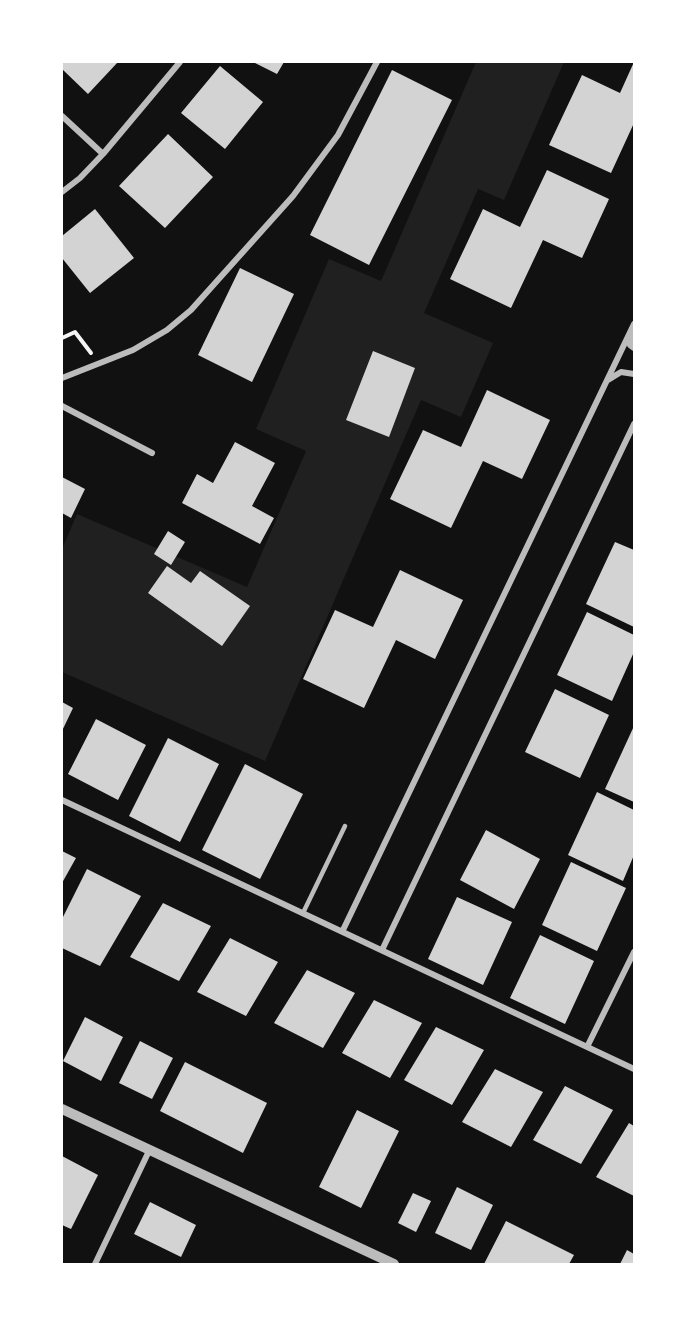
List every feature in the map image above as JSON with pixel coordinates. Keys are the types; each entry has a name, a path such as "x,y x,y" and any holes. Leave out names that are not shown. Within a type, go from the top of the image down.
{"street":[{"path":"62,192 80,178 103,154 180,62"},
{"path":"62,378 133,350 167,330 191,310 293,196 338,135 377,62"},
{"path":"62,116 103,154"},
{"path":"633,327 630,345 634,348"},
{"path":"343,930 633,327"},
{"path":"608,380 621,372 634,374"},
{"path":"62,406 152,453"},
{"path":"383,948 634,424"},
{"path":"62,800 383,948 634,1068"},
{"path":"588,1045 634,952"},
{"path":"62,1109 394,1264"},
{"path":"95,1264 149,1151"}],"lane":[{"path":"303,913 345,826"}],"path":[{"path":"62,338 75,332 98,363"}],"shaded area":[{"path":"476,62 564,62 504,200 478,189 424,313 493,343 461,417 421,400 265,761 62,672 62,549 77,514 247,587 306,451 256,429 329,259 381,281"}],"building":[{"path":"62,62 118,62 88,94 62,69"},
{"path":"253,62 284,62 277,74"},
{"path":"634,62 634,123 611,173 549,145 582,75 620,93"},
{"path":"220,66 263,102 225,149 181,113"},
{"path":"392,70 452,100 369,265 310,235"},
{"path":"168,134 213,177 165,228 119,186"},
{"path":"547,170 609,199 582,258 543,240 511,308 450,279 483,209 520,227"},
{"path":"95,209 134,258 90,293 62,258 62,236"},
{"path":"240,268 294,294 252,382 198,355"},
{"path":"373,351 415,368 389,437 346,420"},
{"path":"487,390 550,420 522,479 483,461 451,528 390,499 423,430 461,447"},
{"path":"235,442 275,463 252,506 274,518 260,544 182,503 197,474 213,483"},
{"path":"62,477 85,489 71,518 62,513"},
{"path":"168,531 185,542 171,565 154,554"},
{"path":"615,542 634,550 634,627 586,604"},
{"path":"167,566 191,583 200,571 250,606 222,646 148,593"},
{"path":"400,570 463,600 435,659 396,640 364,708 303,679 335,610 373,627"},
{"path":"587,612 634,635 634,652 612,701 557,675"},
{"path":"555,689 609,715 580,778 525,752"},
{"path":"62,702 73,708 62,731"},
{"path":"96,719 146,745 118,800 68,774"},
{"path":"634,726 634,802 605,789"},
{"path":"168,738 219,764 180,842 129,816"},
{"path":"245,764 303,794 260,879 202,850"},
{"path":"597,792 634,810 634,855 623,881 568,855"},
{"path":"486,830 540,859 514,909 460,880"},
{"path":"62,851 76,858 62,883"},
{"path":"571,862 626,888 597,951 542,925"},
{"path":"87,869 141,896 100,966 62,948 62,919"},
{"path":"457,897 512,922 483,985 428,959"},
{"path":"163,903 211,926 179,981 130,957"},
{"path":"540,935 594,961 565,1024 510,998"},
{"path":"230,938 278,962 246,1016 197,992"},
{"path":"307,970 355,993 323,1048 274,1023"},
{"path":"374,1000 422,1023 390,1078 342,1053"},
{"path":"85,1017 123,1037 101,1081 63,1061"},
{"path":"436,1027 484,1050 452,1105 404,1080"},
{"path":"140,1041 173,1058 152,1099 119,1083"},
{"path":"185,1062 267,1103 243,1153 160,1111"},
{"path":"495,1069 543,1092 511,1147 462,1122"},
{"path":"565,1086 613,1110 581,1164 533,1140"},
{"path":"357,1110 399,1131 361,1208 319,1187"},
{"path":"629,1123 634,1126 634,1196 596,1177"},
{"path":"62,1156 98,1175 71,1229 62,1225"},
{"path":"457,1187 493,1205 471,1250 435,1233"},
{"path":"413,1193 431,1201 416,1232 398,1223"},
{"path":"150,1202 196,1225 181,1257 134,1234"},
{"path":"506,1221 574,1255 569,1264 484,1264"},
{"path":"627,1250 634,1254 634,1264 620,1264"}]}
